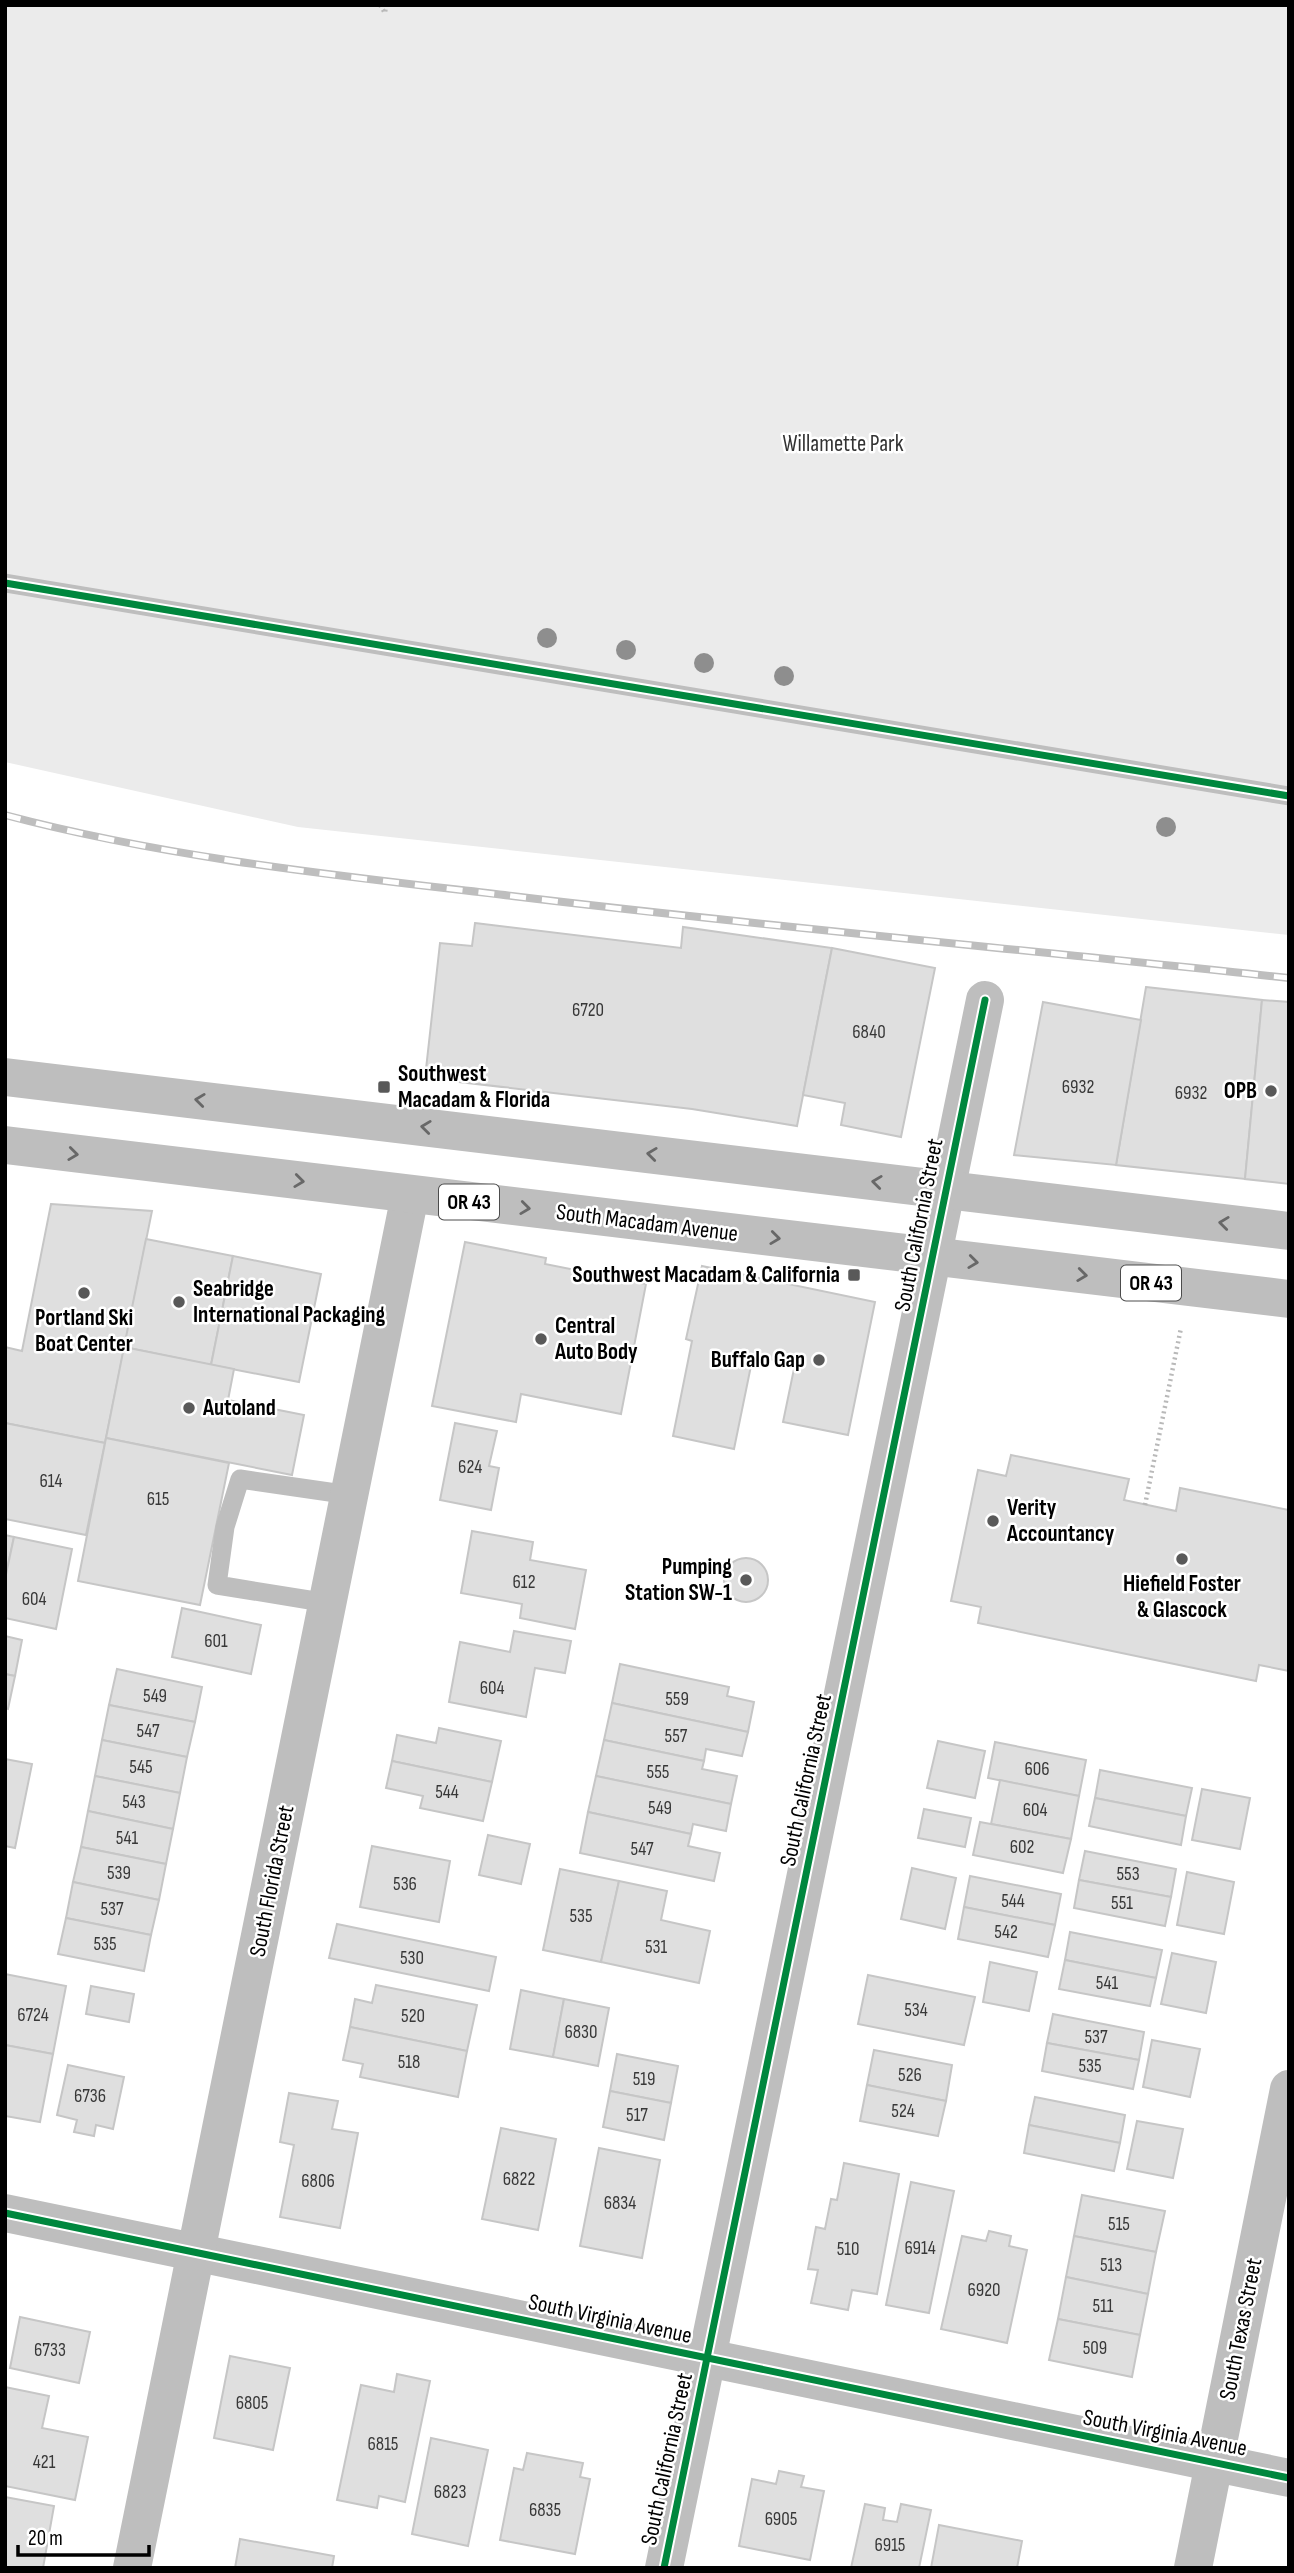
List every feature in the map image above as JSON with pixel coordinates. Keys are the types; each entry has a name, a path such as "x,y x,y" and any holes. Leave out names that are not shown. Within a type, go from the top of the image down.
{"street":[{"name":"South California Street","path":"664,2568 985,1000"},
{"path":"5,1077 1289,1231"},
{"name":"South Macadam Avenue","path":"5,1145 1289,1299"},
{"name":"South Florida Street","path":"132,2568 410,1195"},
{"name":"South Texas Street","path":"1193,2568 1289,2090"},
{"name":"South Virginia Avenue","path":"5,2213 1289,2478"}],"lane":[{"path":"5,583 1289,796"},
{"path":"328,1603 217,1585 225,1527 240,1479 349,1494"}],"path":[{"path":"380,5 385,13 386,5"},
{"path":"1145,1505 1183,1320"}],"green space":[{"name":"Willamette Park","path":"5,5 1289,5 1289,935 298,827 5,762"}],"building":[{"path":"475,923 681,948 683,927 832,948 797,1126 692,1109 425,1078 440,943 472,946"},
{"path":"832,948 935,968 901,1137 841,1125 845,1103 803,1095"},
{"path":"1146,987 1262,1000 1245,1179 1116,1165"},
{"name":"OPB","path":"1262,1000 1289,1002 1289,1184 1245,1179"},
{"path":"1043,1002 1141,1020 1116,1165 1014,1155"},
{"name":"Portland Ski Boat Center","path":"51,1204 152,1211 105,1443 5,1423 5,1347 22,1351"},
{"name":"Seabridge International Packaging","path":"146,1239 233,1256 211,1365 124,1347"},
{"name":"Central Auto Body","path":"465,1242 546,1258 545,1264 646,1284 621,1414 521,1394 516,1422 432,1406"},
{"path":"233,1256 321,1274 299,1382 211,1365"},
{"name":"Buffalo Gap","path":"702,1266 875,1302 848,1435 783,1422 795,1364 753,1356 734,1449 673,1436 692,1341 686,1339"},
{"name":"Autoland","path":"124,1347 234,1369 228,1400 304,1415 292,1475 106,1438"},
{"path":"5,1423 105,1443 86,1535 5,1519"},
{"path":"455,1423 497,1431 489,1466 499,1468 491,1510 440,1500"},
{"path":"106,1438 229,1463 200,1605 78,1581"},
{"path":"1011,1455 1129,1479 1124,1500 1176,1511 1180,1488 1289,1510 1289,1671 1259,1665 1256,1681 978,1623 981,1607 951,1601 978,1470 1006,1476"},
{"path":"472,1531 533,1542 530,1560 586,1570 575,1629 520,1618 522,1604 461,1593"},
{"path":"5,1535 14,1537 5,1579"},
{"path":"14,1537 72,1549 56,1629 5,1618 5,1579"},
{"name":"Pumping Station SW-1","path":"746,1558 762,1564 768,1580 762,1596 746,1602 730,1596 724,1580 730,1564"},
{"path":"182,1608 261,1625 251,1674 172,1657"},
{"path":"514,1631 571,1641 565,1673 535,1668 526,1717 449,1702 460,1642 510,1652"},
{"path":"5,1636 22,1640 15,1676 5,1674"},
{"path":"620,1664 729,1687 727,1696 754,1702 748,1732 612,1703"},
{"path":"117,1669 202,1687 195,1722 109,1705"},
{"path":"5,1674 15,1676 8,1709 5,1708"},
{"path":"612,1703 748,1732 742,1756 706,1749 704,1761 604,1740"},
{"path":"109,1705 195,1722 187,1757 102,1740"},
{"path":"439,1728 501,1741 492,1782 392,1761 397,1735 436,1743"},
{"path":"102,1740 187,1757 180,1793 95,1776"},
{"path":"604,1740 704,1761 702,1769 737,1776 731,1804 596,1776"},
{"path":"938,1741 985,1751 975,1798 927,1788"},
{"path":"995,1742 1086,1760 1079,1796 988,1778"},
{"path":"5,1759 32,1764 15,1848 5,1846"},
{"path":"392,1761 492,1782 483,1821 420,1808 423,1796 386,1788"},
{"path":"1100,1770 1192,1788 1186,1816 1095,1798"},
{"path":"95,1776 180,1793 173,1829 88,1811"},
{"path":"596,1776 731,1804 726,1831 693,1824 691,1834 588,1812"},
{"path":"1000,1780 1079,1796 1071,1839 991,1824"},
{"path":"1202,1789 1250,1798 1240,1849 1192,1840"},
{"path":"1095,1798 1186,1816 1181,1845 1089,1826"},
{"path":"924,1809 971,1818 965,1847 918,1838"},
{"path":"88,1811 173,1829 166,1864 81,1847"},
{"path":"588,1812 691,1834 688,1846 720,1853 714,1881 580,1853"},
{"path":"980,1822 1071,1839 1063,1873 973,1855"},
{"path":"488,1835 530,1844 521,1884 479,1875"},
{"path":"372,1846 450,1861 439,1922 360,1907"},
{"path":"81,1847 166,1864 159,1900 73,1882"},
{"path":"1085,1851 1176,1869 1171,1897 1079,1880"},
{"path":"912,1868 956,1878 945,1929 901,1919"},
{"path":"560,1869 619,1881 601,1962 543,1950"},
{"path":"1187,1872 1234,1882 1224,1934 1177,1925"},
{"path":"970,1876 1061,1894 1055,1925 964,1907"},
{"path":"1079,1880 1171,1897 1165,1926 1074,1908"},
{"path":"619,1881 667,1891 661,1920 710,1931 699,1983 601,1962"},
{"path":"73,1882 159,1900 151,1935 66,1918"},
{"path":"964,1907 1055,1925 1048,1957 958,1939"},
{"path":"66,1918 151,1935 144,1971 58,1954"},
{"path":"337,1924 496,1957 489,1991 329,1958"},
{"path":"1070,1932 1162,1950 1156,1978 1065,1960"},
{"path":"1172,1953 1216,1962 1206,2013 1161,2004"},
{"path":"1065,1960 1156,1978 1150,2006 1059,1989"},
{"path":"990,1962 1037,1972 1029,2011 983,2002"},
{"path":"5,1974 66,1986 53,2054 5,2045"},
{"path":"868,1975 975,1997 964,2045 858,2024"},
{"path":"376,1985 477,2005 467,2051 350,2027 355,1999 372,2003"},
{"path":"91,1986 134,1994 129,2022 86,2014"},
{"path":"521,1990 564,1999 553,2057 510,2049"},
{"path":"564,1999 609,2008 598,2066 553,2057"},
{"path":"1053,2014 1144,2032 1139,2060 1047,2043"},
{"path":"350,2027 467,2051 458,2097 360,2077 363,2064 343,2060"},
{"path":"1152,2040 1200,2049 1190,2097 1143,2087"},
{"path":"1047,2043 1139,2060 1133,2089 1042,2071"},
{"path":"5,2045 53,2054 40,2122 5,2116"},
{"path":"874,2050 952,2065 946,2101 867,2085"},
{"path":"617,2054 678,2066 671,2103 610,2091"},
{"path":"68,2065 124,2077 113,2129 96,2125 94,2136 74,2132 77,2120 57,2115"},
{"path":"867,2085 946,2101 938,2136 860,2121"},
{"path":"610,2091 671,2103 664,2140 603,2127"},
{"path":"289,2093 338,2101 332,2129 358,2133 340,2228 280,2217 294,2145 280,2142"},
{"path":"1035,2097 1125,2115 1120,2143 1029,2125"},
{"path":"1137,2121 1183,2129 1173,2178 1127,2169"},
{"path":"1029,2125 1120,2143 1114,2171 1024,2153"},
{"path":"501,2128 556,2139 538,2230 482,2219"},
{"path":"599,2148 660,2160 642,2258 580,2246"},
{"path":"844,2163 899,2174 877,2294 852,2290 848,2310 811,2303 818,2270 808,2269 816,2227 825,2229 831,2199 837,2200"},
{"path":"911,2182 954,2191 929,2313 886,2305"},
{"path":"1082,2195 1165,2211 1156,2252 1074,2236"},
{"path":"989,2231 1011,2236 1009,2246 1027,2250 1007,2343 941,2329 962,2236 986,2241"},
{"path":"1074,2236 1156,2252 1148,2294 1066,2277"},
{"path":"1066,2277 1148,2294 1140,2335 1058,2319"},
{"path":"20,2317 90,2332 79,2383 10,2368"},
{"path":"1058,2319 1140,2335 1132,2377 1049,2360"},
{"path":"230,2356 290,2368 273,2450 214,2438"},
{"path":"397,2374 430,2381 405,2502 379,2496 377,2508 337,2500 361,2385 394,2392"},
{"path":"5,2387 49,2396 42,2428 88,2437 75,2500 5,2486"},
{"path":"431,2438 488,2450 468,2546 412,2534"},
{"path":"527,2453 583,2463 580,2477 590,2479 575,2554 500,2540 514,2468 523,2470"},
{"path":"779,2471 804,2476 801,2487 824,2491 810,2560 739,2546 752,2479 776,2484"},
{"path":"5,2497 54,2506 43,2568 5,2568"},
{"path":"865,2504 885,2508 883,2520 897,2522 901,2504 931,2510 919,2568 851,2568"},
{"path":"939,2525 1022,2541 1017,2568 931,2568"},
{"path":"240,2539 334,2556 332,2568 235,2568"}],"railway":[{"path":"5,815 194,855 321,873 706,918 1289,978"}],"cycle path":[{"path":"5,583 1289,796"},
{"path":"664,2568 985,1000"},
{"path":"5,2213 1289,2478"}],"place":[{"name":"Southwest Macadam & Florida","path":"384,1087"},
{"name":"OPB","path":"1271,1091"},
{"name":"Southwest Macadam & California","path":"854,1275"},
{"name":"Portland Ski Boat Center","path":"84,1293"},
{"name":"Seabridge International Packaging","path":"179,1302"},
{"name":"Central Auto Body","path":"541,1339"},
{"name":"Buffalo Gap","path":"819,1360"},
{"name":"Autoland","path":"189,1408"},
{"name":"Verity Accountancy","path":"993,1521"},
{"name":"Hiefield Foster & Glascock","path":"1182,1559"},
{"name":"Pumping Station SW-1","path":"746,1580"}]}
